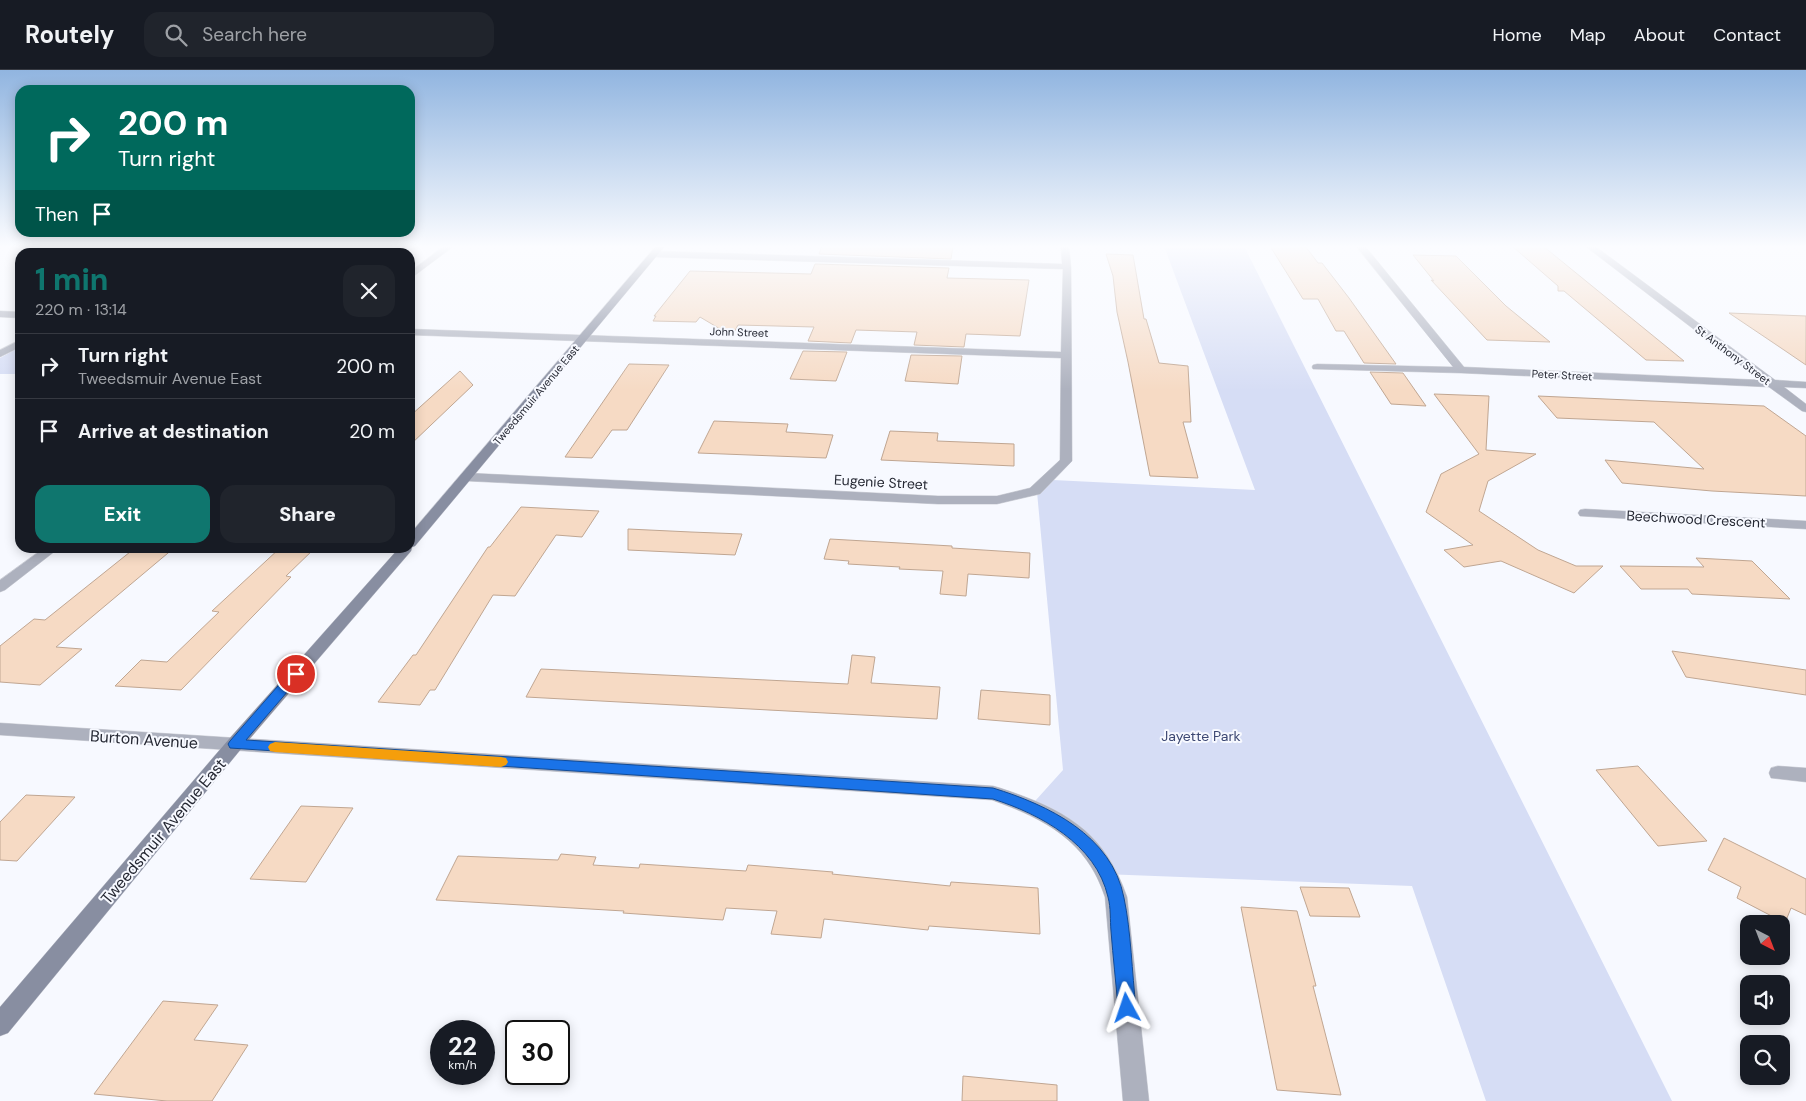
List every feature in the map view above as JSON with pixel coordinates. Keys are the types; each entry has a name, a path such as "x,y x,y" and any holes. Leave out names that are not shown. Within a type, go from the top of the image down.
{"street":[{"name":"Tweedsmuir Avenue East","path":"415,537 468,477 620,294"},
{"name":"Eugenie Street","path":"468,477 938,500 997,500 1035,491 1066,461 1067,294"},
{"path":"1399,294 1461,370"},
{"name":"St Anthony Street","path":"1653,294 1806,409"},
{"path":"0,314 15,315"},
{"name":"John Street","path":"415,332 1067,355"},
{"path":"0,354 15,346"},
{"name":"Peter Street","path":"1317,367 1461,370 1806,385"},
{"name":"Beechwood Crescent","path":"1585,513 1806,524"},
{"path":"0,587 45,553"},
{"name":"Tweedsmuir Avenue East","path":"0,1025 235,744 402,553"},
{"name":"Burton Avenue","path":"0,730 993,793 1018,801 1044,813 1070,830 1087,845 1106,870 1116,897 1136,1101"},
{"path":"1778,773 1806,775"}],"green space":[{"name":"Jayette Park","path":"1182,294 1268,294 1672,1101 1486,1101 1412,886 1103,874 1069,831 1027,810 1063,770 1037,492 1053,480 1255,490"},
{"path":"15,350 15,374 0,374 0,358"}],"building":[{"path":"672,294 1027,294 1020,336 966,334 964,347 914,345 917,332 856,330 851,343 808,341 814,327 738,325 732,336 700,317 696,322 653,321 656,316 654,316"},
{"path":"1115,294 1140,294 1144,319 1146,319 1159,363 1188,366 1191,422 1183,422 1198,478 1150,476"},
{"path":"1300,294 1346,294 1396,364 1364,363 1344,331 1336,331 1318,299 1303,299"},
{"path":"1444,294 1494,294 1550,342 1487,340"},
{"path":"1568,294 1602,294 1684,361 1646,360"},
{"path":"1729,313 1806,316 1806,365 1784,350"},
{"path":"803,351 847,352 836,381 790,379"},
{"path":"911,355 962,356 958,384 905,381"},
{"path":"629,364 669,365 627,430 612,430 592,458 565,457"},
{"path":"460,371 473,385 415,440 415,412"},
{"path":"1370,372 1403,373 1426,406 1391,404"},
{"path":"1434,394 1489,396 1486,450 1536,454 1488,481 1479,511 1538,550 1576,566 1603,566 1574,593 1501,561 1464,567 1444,550 1473,545 1426,512 1441,474 1479,454"},
{"path":"1538,396 1764,406 1806,436 1806,496 1712,491 1622,483 1605,460 1704,469 1654,422 1557,418"},
{"path":"714,421 788,424 786,432 833,435 826,458 698,453"},
{"path":"890,431 938,433 937,441 1014,444 1014,466 881,460"},
{"path":"521,507 599,511 582,537 556,535 515,596 493,595 435,690 430,690 420,705 378,702 413,655 416,655 488,547 490,547"},
{"path":"628,529 742,534 735,555 628,550"},
{"path":"830,539 952,546 952,548 1030,553 1029,578 968,574 966,596 940,594 943,571 848,564 849,561 824,559"},
{"path":"129,553 168,553 56,647 82,649 40,685 0,682 0,646 34,619 45,620"},
{"path":"275,553 310,553 286,576 291,577 181,690 115,686 141,660 167,662 219,612 212,611"},
{"path":"1696,558 1752,561 1790,599 1692,594 1688,589 1641,589 1620,566 1704,567"},
{"path":"1672,651 1806,670 1806,695 1686,677"},
{"path":"852,655 875,657 871,683 940,687 937,719 526,697 541,669 848,684"},
{"path":"981,690 1050,695 1050,725 978,719"},
{"path":"1638,766 1707,841 1658,846 1596,770"},
{"path":"26,795 75,797 17,861 0,860 0,822"},
{"path":"301,806 353,808 306,882 250,879"},
{"path":"1724,838 1806,879 1806,915 1791,908 1788,915 1770,915 1737,898 1741,887 1708,870"},
{"path":"561,854 596,857 593,865 639,868 640,864 746,871 748,865 833,872 832,874 950,886 951,882 1038,888 1040,934 929,926 928,930 824,919 821,938 771,934 777,911 726,908 723,920 623,913 624,911 436,900 458,856 558,860"},
{"path":"1300,887 1349,888 1360,917 1310,916"},
{"path":"1241,907 1297,911 1316,986 1313,986 1341,1095 1277,1090"},
{"path":"163,1001 218,1005 194,1040 248,1045 212,1101 167,1101 94,1094"},
{"path":"963,1076 1057,1085 1057,1101 962,1101"}],"slow traffic":[{"path":"275,747 501,762"}],"route":[{"path":"296,674 235,744 993,793 1018,801 1044,813 1070,830 1087,845 1106,870 1116,897 1127,1008"}]}
